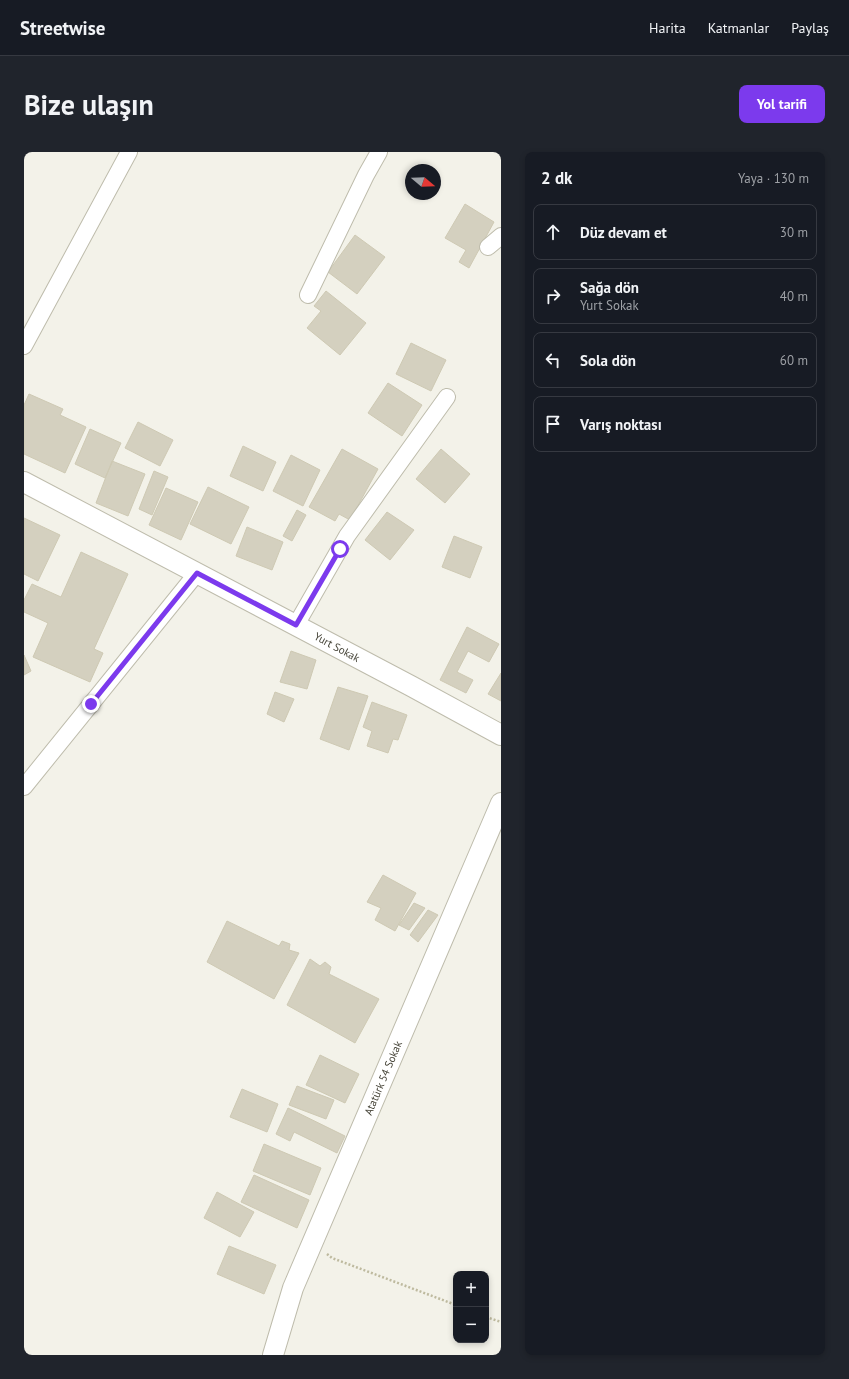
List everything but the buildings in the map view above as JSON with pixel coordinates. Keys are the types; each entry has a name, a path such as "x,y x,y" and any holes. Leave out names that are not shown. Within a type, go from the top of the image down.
{"street":[{"path":"24,346 129,152"},
{"path":"308,295 366,175 379,152"},
{"path":"488,247 501,236"},
{"path":"296,625 347,536 447,397"},
{"name":"Yurt Sokak","path":"24,482 501,735"},
{"path":"24,787 197,573"},
{"name":"Atatürk 54 Sokak","path":"273,1355 293,1288 501,803"}],"path":[{"path":"313,1242 332,1258 453,1304"},
{"path":"489,1318 501,1322"}],"route":[{"path":"91,704 197,573 296,625 340,549"}]}
